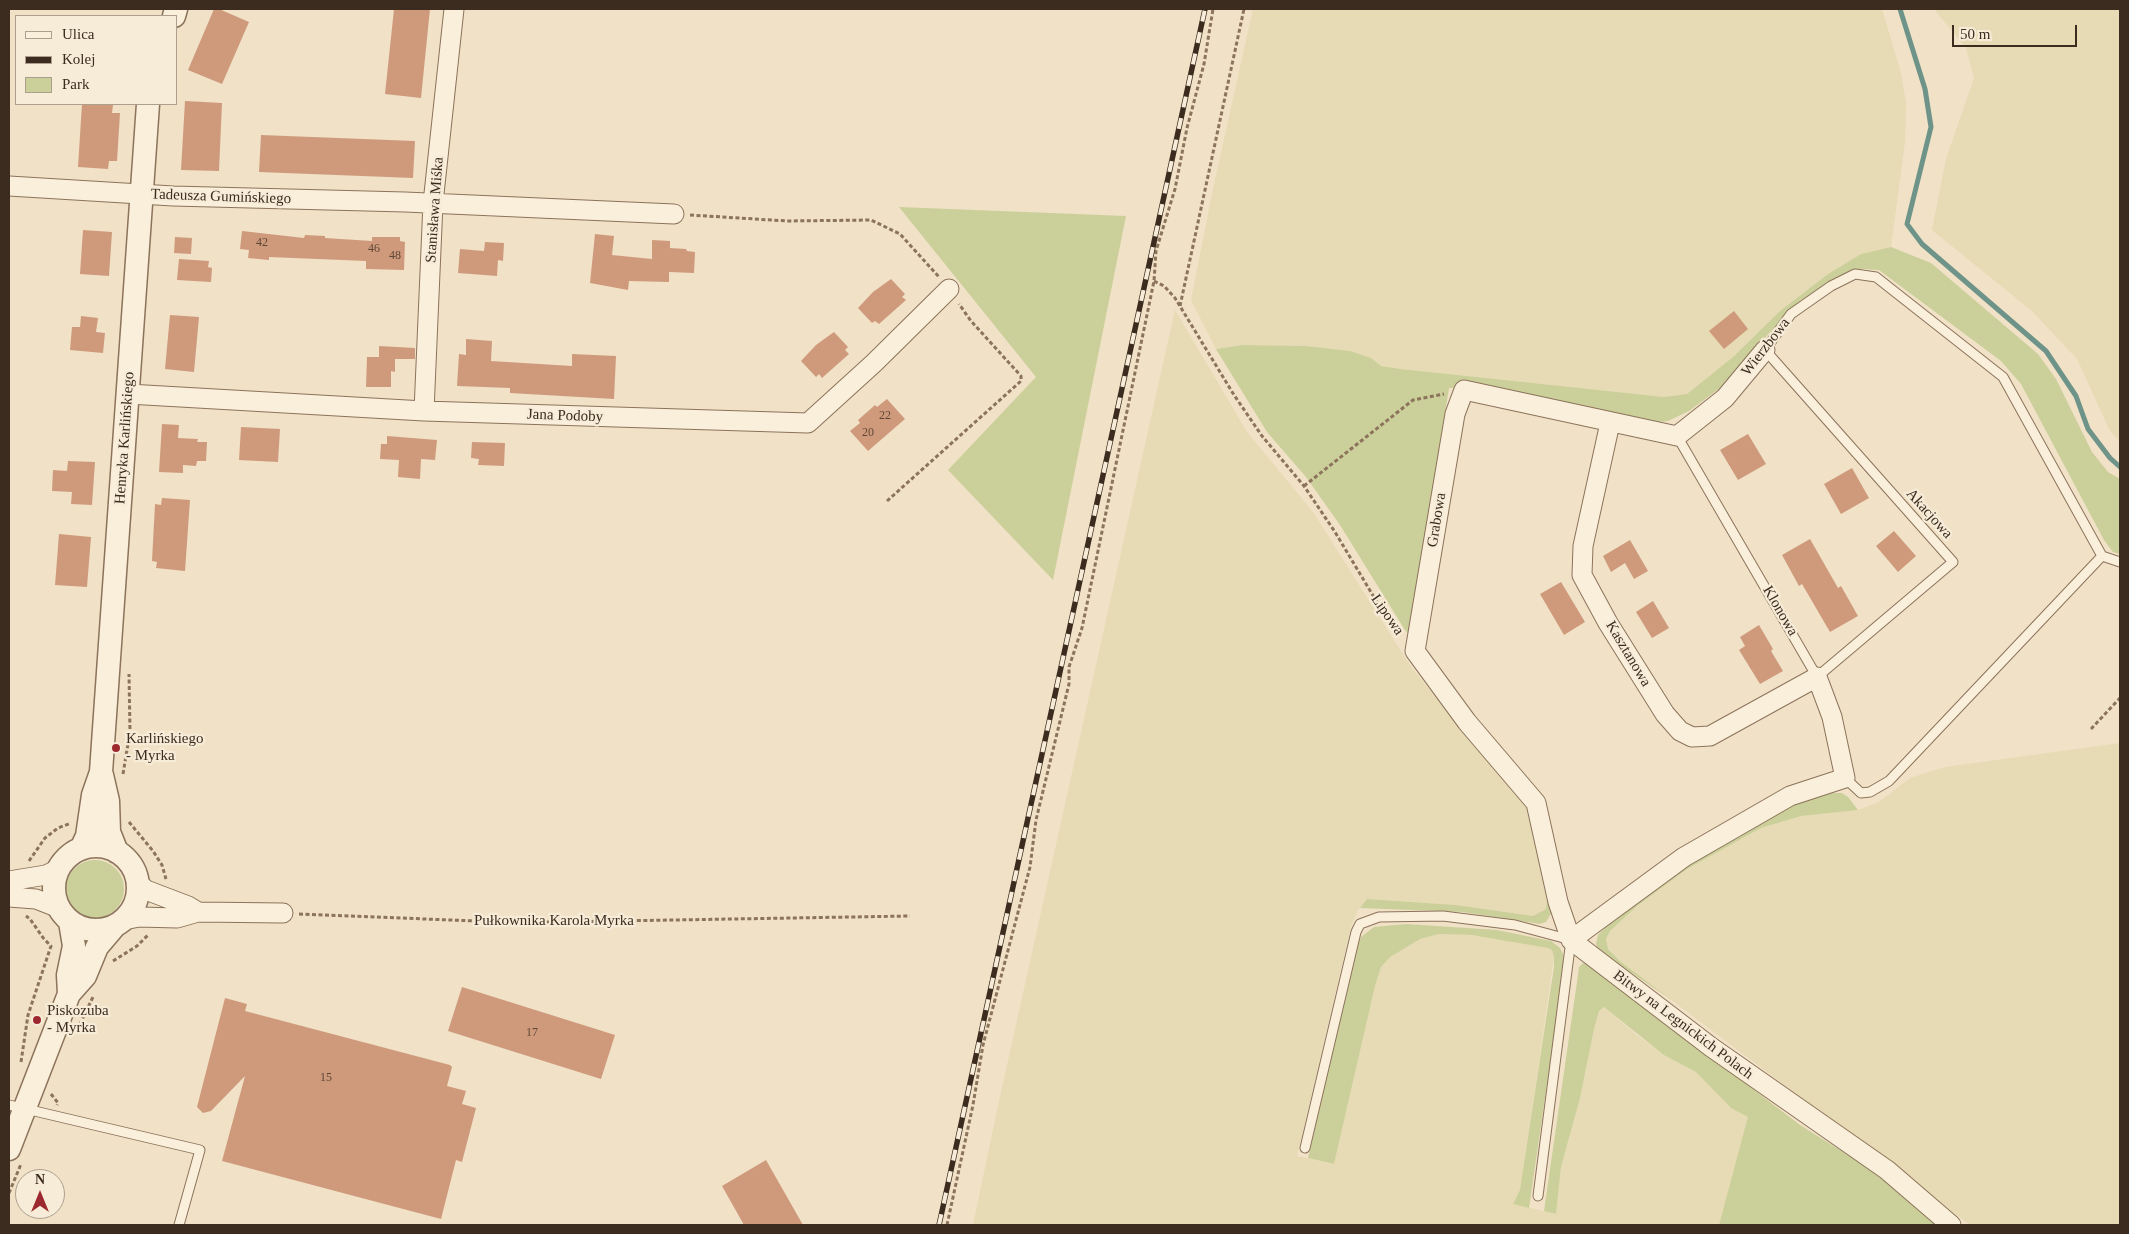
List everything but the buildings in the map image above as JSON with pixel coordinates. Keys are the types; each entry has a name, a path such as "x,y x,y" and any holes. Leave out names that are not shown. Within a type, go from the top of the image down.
{"street":[{"name":"Stanisława Miśka","path":"424,411 433,203 454,9"},
{"name":"Henryka Karlińskiego","path":"81,849 87,836 100,821 106,786 101,772 148,105"},
{"name":"Tadeusza Gumińskiego","path":"9,186 141,194 433,203 674,214"},
{"name":"Jana Podoby","path":"128,394 424,411 808,423 874,363 949,289"},
{"name":"Wierzbowa","path":"1677,436 1725,398 1765,350"},
{"path":"1464,390 1677,436"},
{"name":"Grabowa","path":"1415,651 1455,414 1464,390"},
{"name":"Kasztanowa","path":"1610,423 1583,546 1582,575 1608,623 1665,714 1680,730 1692,738 1710,736 1817,677"},
{"path":"1415,651 1467,722 1536,803 1558,902 1572,940 1684,857 1790,796 1845,778"},
{"name":"Klonowa","path":"1817,677 1832,717 1845,778"},
{"name":"Henryka Karlińskiego","path":"100,821 117,852"},
{"path":"9,1150 17,1107 69,994 85,976 97,947 133,911 138,899 139,884 130,863 117,852 102,846 81,849 72,853 59,868 17,889"},
{"path":"59,868 54,889 74,946 68,975 69,994"},
{"path":"139,884 146,890 188,906 198,912"},
{"path":"17,889 49,903 64,915 89,930 102,931 139,917 177,918 198,912 283,913"},
{"name":"Bitwy na Legnickich Polach","path":"1572,940 1711,1047 1887,1170 1951,1225"}],"lane":[{"name":"Wierzbowa","path":"1765,350 1791,314 1831,286 1855,274 1876,277 2004,377 2102,556"},
{"name":"Akacjowa","path":"1765,350 1953,562 1817,677"},
{"name":"Klonowa","path":"1677,436 1817,677"},
{"path":"1845,778 1861,793 1870,792 1889,781 2102,556 2120,562"},
{"name":"Bitwy na Legnickich Polach","path":"1305,1148 1356,932 1360,924 1379,917 1443,916 1516,926 1572,940"},
{"path":"1538,1196 1572,940"},
{"path":"17,1107 200,1150 179,1225"}],"path":[{"path":"946,1225 973,1105 983,1045 1030,867 1036,820 1069,684 1069,667 1082,628 1154,281 1156,251 1174,189 1187,128 1204,64 1213,9"},
{"path":"1180,306 1183,301 1244,9"},
{"path":"674,214 787,221 871,220 900,234 934,270 970,321 1021,376 1021,381 887,501"},
{"name":"Lipowa","path":"1154,281 1164,286 1175,298 1262,436 1304,486 1335,532 1393,628 1415,651"},
{"path":"1304,486 1414,400 1464,390"},
{"path":"2091,729 2120,698"},
{"path":"20,1067 28,1016 50,946 30,919 24,915 17,889 27,864 45,838 68,823 100,821 130,826"},
{"name":"Pułkownika Karola Myrka","path":"283,913 476,921 555,922 910,916"}],"shaded area":[{"path":"1253,9 1882,9 1901,73 1906,103 1905,142 1891,247 1861,254 1828,274 1780,311 1733,357 1687,394 1664,397 1401,369 1381,366 1371,358 1350,351 1306,346 1243,345 1216,349 1191,300 1214,184"},
{"path":"1934,9 2120,9 2120,442 2110,431 2077,359 2032,311 1932,230 1946,159 1974,78 1966,48"},
{"path":"1175,310 1247,432 1313,512 1411,667 1531,813 1548,892 1546,909 1533,916 1456,905 1367,899 1358,910 1351,926 1297,1156 1334,1164 1375,986 1381,967 1390,956 1420,939 1439,934 1472,935 1508,940 1548,948 1552,950 1554,957 1524,1166 1520,1190 1513,1204 1556,1214 1561,1167 1580,1098 1594,1029 1599,1011 1604,1007 1638,1036 1668,1057 1696,1072 1731,1108 1749,1117 1719,1225 973,1225"},
{"path":"2120,743 2120,1225 1970,1225 1621,962 1608,949 1606,939 1610,931 1637,906 1687,869 1761,828 1801,816 1858,810 1879,802 1910,778 1945,767"}],"green space":[{"path":"899,207 1126,216 1053,580 948,470 1036,377"},
{"path":"1891,247 1931,263 2038,354 2056,379 2092,452 2108,472 2120,479 2120,554 2113,552 2104,540 2021,384 2001,361 1879,270 1863,269 1842,275 1801,300 1720,388 1689,411 1668,421 1650,423 1485,388 1449,388 1409,634 1340,525 1306,477 1267,432 1216,349 1243,345 1306,346 1350,351 1371,358 1381,366 1401,369 1664,397 1687,394 1733,357 1780,311 1828,274 1861,254"},
{"path":"1842,793 1848,797 1858,810 1801,816 1761,828 1687,869 1637,906 1610,931 1606,939 1608,949 1621,962 1673,1001 1598,950 1596,944 1598,935 1639,894 1796,802 1817,795"},
{"path":"95,860 106,862 116,868 122,878 124,889 122,900 116,910 106,916 95,918 84,916 74,910 68,900 66,889 68,878 74,868 84,862"},
{"path":"1548,892 1553,910 1546,922 1540,924 1463,912 1360,908 1367,899 1456,905 1533,916 1546,909"},
{"path":"1406,924 1497,930 1551,941 1560,948 1563,954 1564,966 1529,1208 1513,1204 1520,1190 1554,967 1552,950 1548,948 1472,935 1439,934 1420,939 1390,957 1381,967 1375,986 1334,1164 1308,1158 1357,946 1361,937 1374,927"},
{"path":"1583,963 1587,963 1800,1125 1875,1172 1940,1225 1719,1225 1748,1117 1731,1108 1696,1072 1664,1055 1604,1007 1599,1011 1594,1029 1580,1098 1561,1167 1556,1214 1544,1211 1579,967"}],"waterway":[{"path":"1900,9 1925,89 1931,127 1907,224 1922,244 2046,351 2076,396 2088,429 2110,458 2120,467"}],"railway":[{"path":"939,1225 1205,9"}],"place":[{"name":"Karlińskiego - Myrka","path":"116,748"},
{"name":"Piskozuba - Myrka","path":"37,1020"}]}
